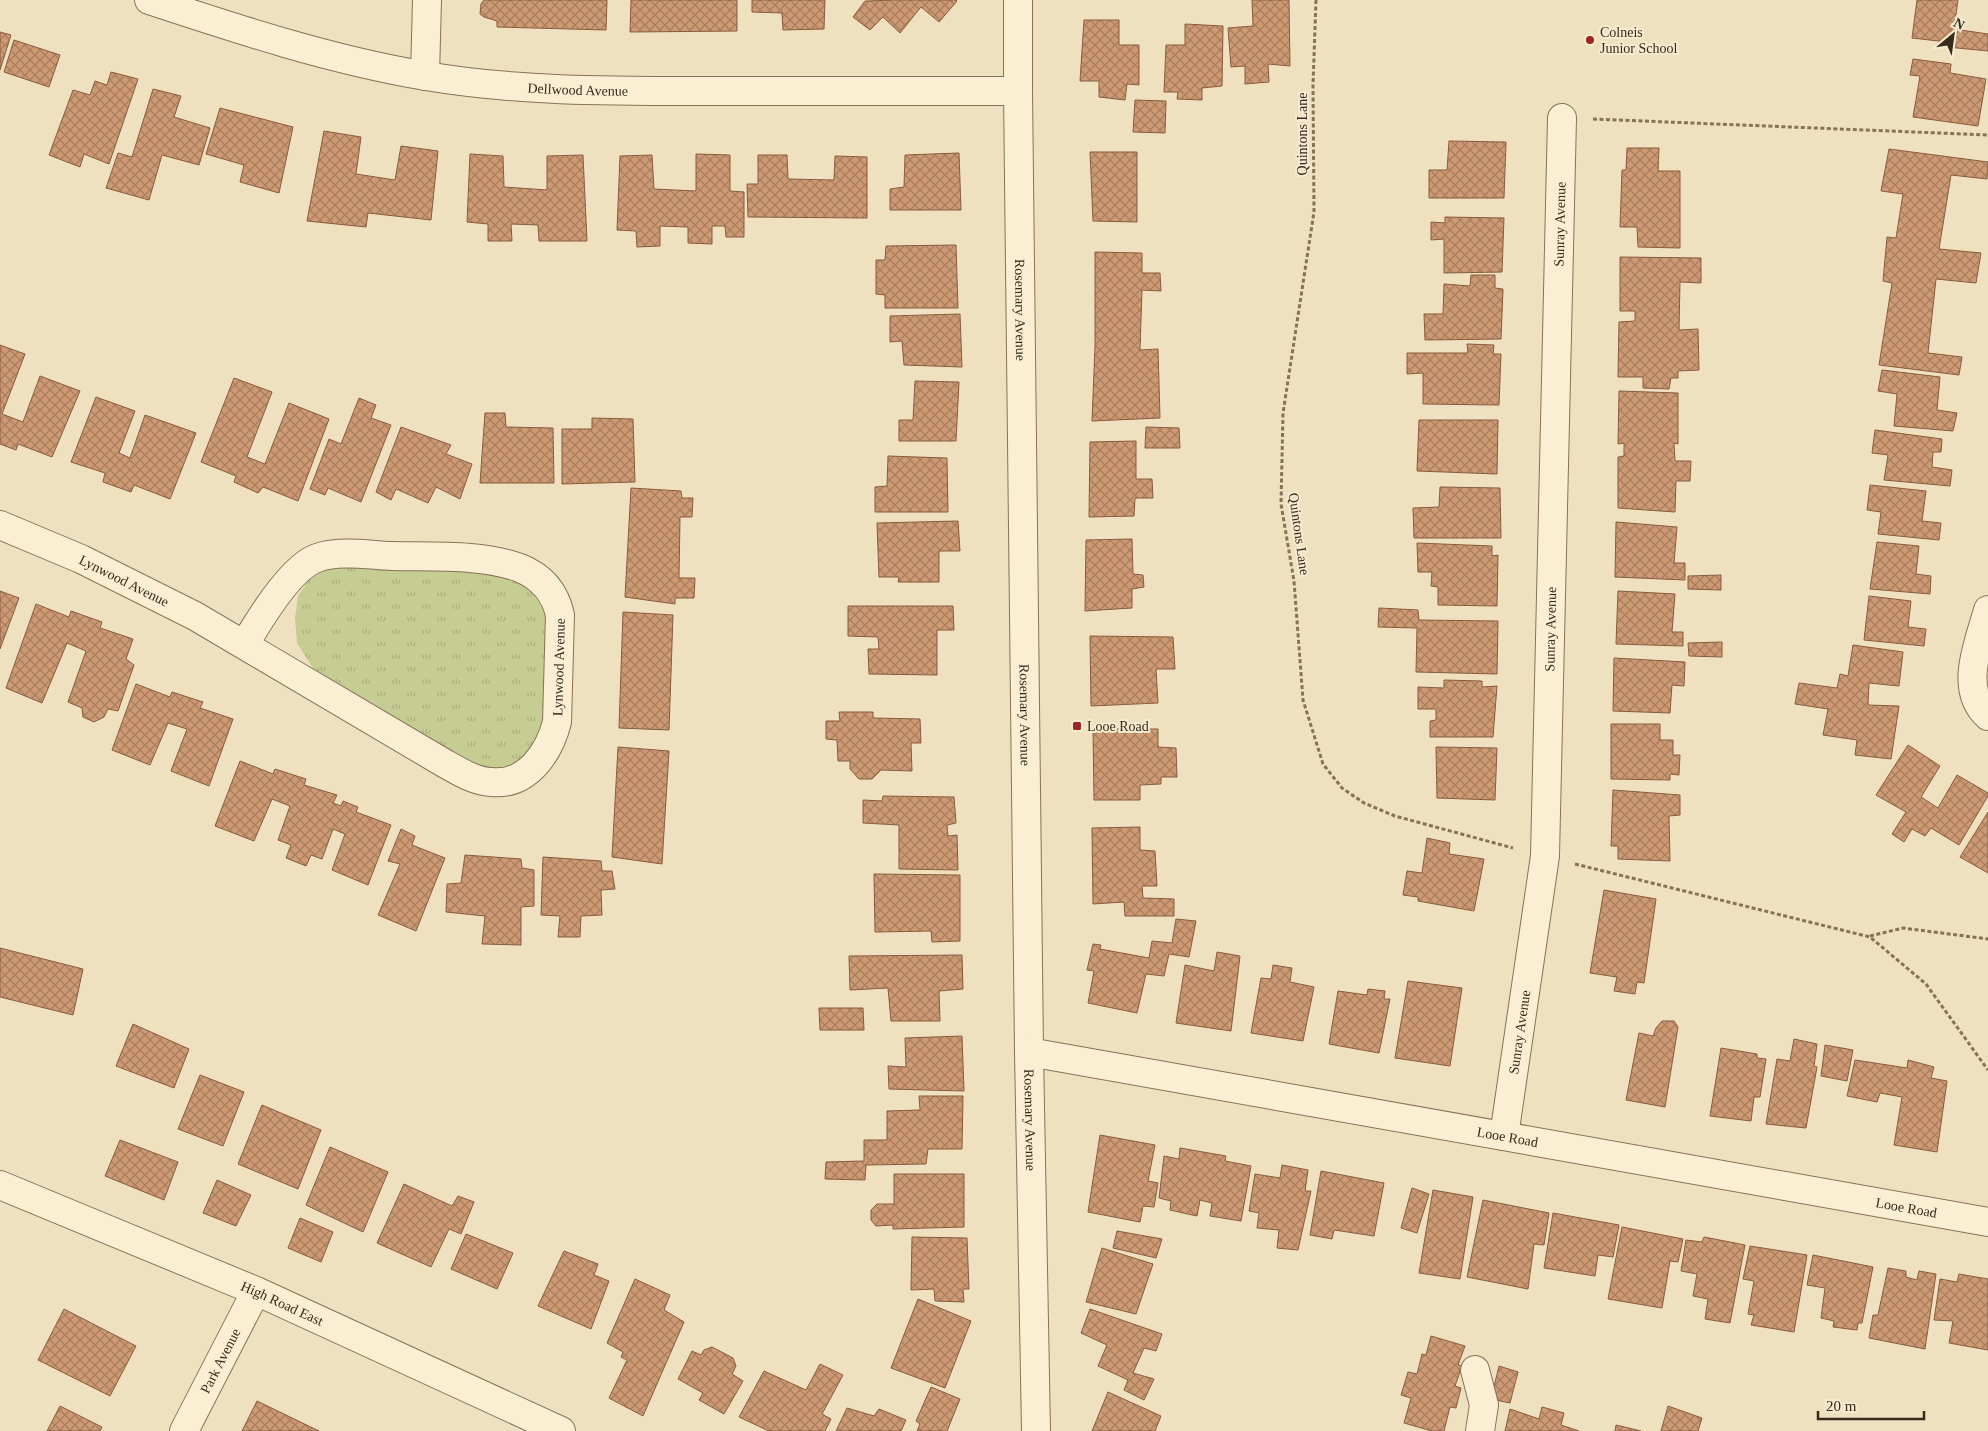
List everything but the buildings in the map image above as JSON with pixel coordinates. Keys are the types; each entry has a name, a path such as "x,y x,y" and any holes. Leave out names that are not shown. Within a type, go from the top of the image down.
{"street":[{"name":"Dellwood Avenue","path":"149,0 312,51 425,76 508,86 579,90 1018,91"},
{"path":"425,76 426,0"},
{"name":"Rosemary Avenue","path":"1018,0 1029,1052 1036,1431"},
{"name":"Sunray Avenue","path":"1504,1136 1545,856 1562,118"},
{"name":"Lynwood Avenue","path":"0,524 133,584 245,644 444,763 478,779 502,782 523,776 539,761 555,730 557,722 560,614 556,599 546,584 519,568 492,561 468,559 341,554 315,558 299,570 281,591 257,623 245,644"},
{"path":"1988,610 1974,664 1972,689 1975,700 1988,716"},
{"name":"Looe Road","path":"1029,1052 1988,1222"},
{"name":"High Road East","path":"0,1185 256,1290 561,1431"},
{"name":"Park Avenue","path":"184,1431 256,1290"},
{"path":"1475,1370 1484,1405 1480,1431"}],"path":[{"name":"Quintons Lane","path":"1316,0 1313,85 1314,212 1283,413 1280,504 1294,581 1303,700 1324,764 1342,788 1364,803 1394,816 1545,856 1870,937"},
{"path":"1562,118 1988,135"},
{"path":"1870,937 1903,928 1988,939"},
{"path":"1870,937 1926,984 1988,1070"}],"green space":[{"path":"347,567 505,574 535,591 550,618 543,726 532,749 519,762 504,771 463,764 314,670 297,643 295,618 298,596 308,581 327,568"}],"place":[{"name":"Colneis Junior School","path":"1590,40"},
{"name":"Looe Road","path":"1077,726"}]}
